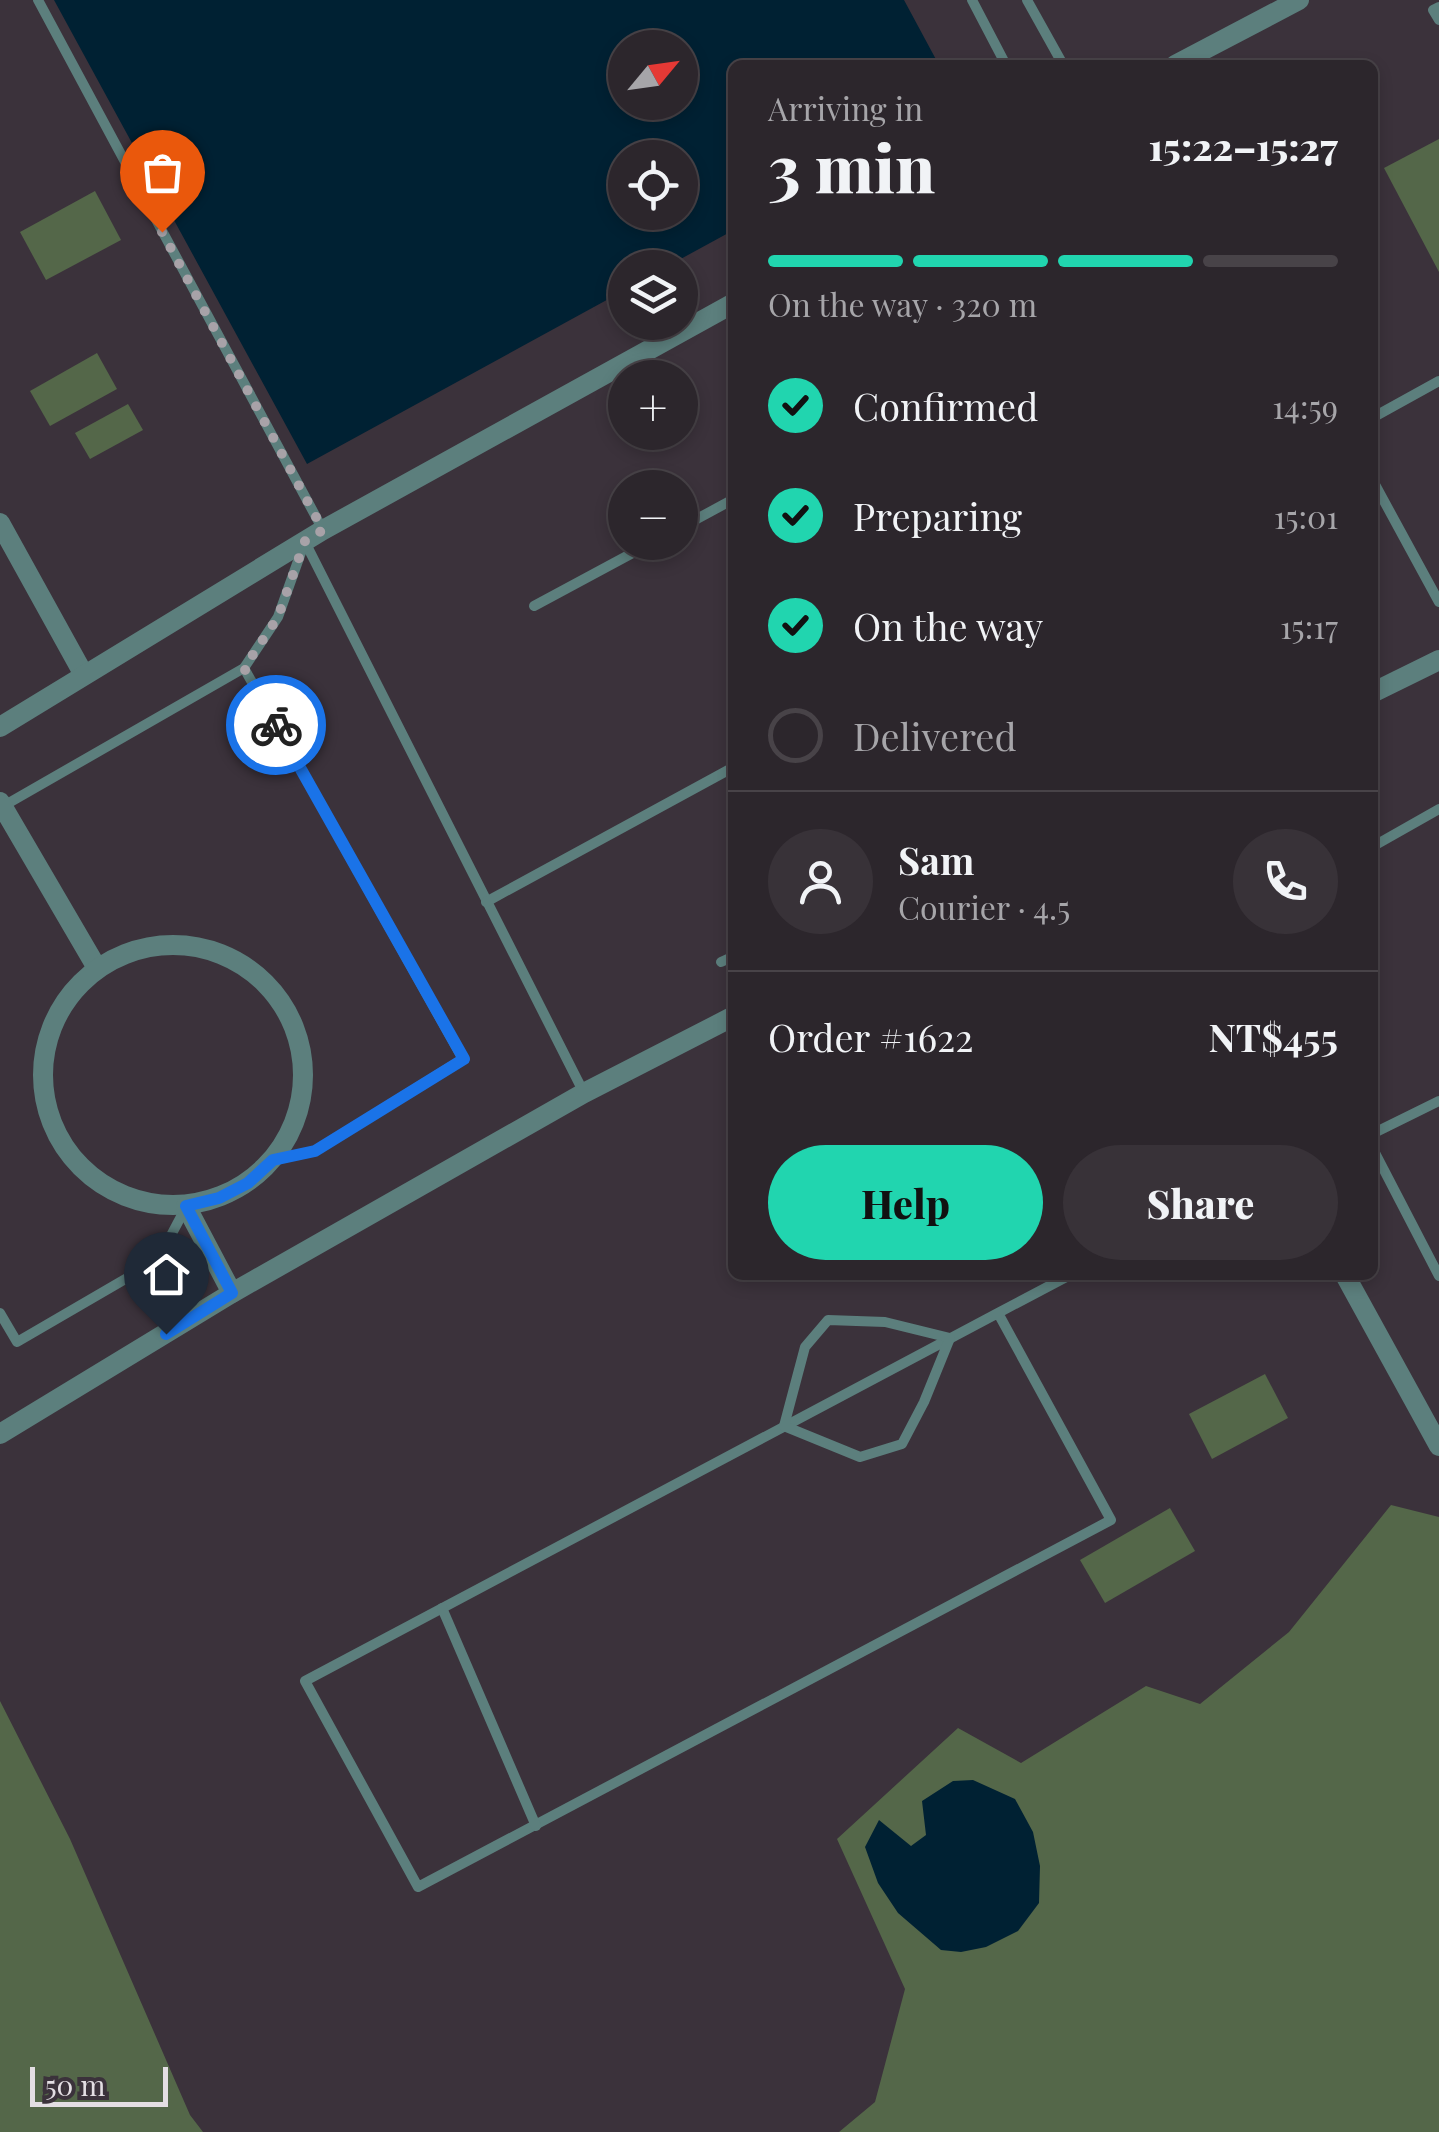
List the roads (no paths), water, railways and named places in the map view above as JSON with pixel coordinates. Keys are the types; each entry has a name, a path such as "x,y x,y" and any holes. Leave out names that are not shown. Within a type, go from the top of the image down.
{"street":[{"path":"1184,60 1290,2"},
{"path":"0,727 314,536 728,306"},
{"path":"0,524 84,675"},
{"path":"1378,690 1439,660"},
{"path":"1,806 98,968"},
{"path":"186,945 217,952 245,966 269,987 287,1013 299,1042 304,1072 296,1119 273,1160 248,1183 219,1198 186,1206 134,1200 110,1190 88,1174 70,1156 51,1120 42,1082 50,1030 78,985 125,953 186,945"},
{"path":"0,1434 232,1293 584,1093 728,1019"},
{"path":"186,1206 232,1293"},
{"path":"1349,1280 1439,1446"}],"lane":[{"path":"38,0 314,536 486,902 584,1093"},
{"path":"972,0 1003,60"},
{"path":"1027,0 1060,60"},
{"path":"1439,7 1434,10 1439,20"},
{"path":"1378,415 1439,381"},
{"path":"1378,491 1439,602"},
{"path":"698,518 728,502"},
{"path":"1,806 244,668 278,617 314,536"},
{"path":"534,606 620,560"},
{"path":"244,668 464,1059 315,1151 273,1160"},
{"path":"486,902 728,770"},
{"path":"1378,844 1439,809"},
{"path":"1378,1131 1439,1101"},
{"path":"1378,1159 1439,1276"},
{"path":"0,1312 17,1342 158,1260 186,1206"},
{"path":"998,1313 1111,1520 418,1887 304,1681 950,1338 1061,1280"},
{"path":"784,1426 805,1347 828,1320 885,1322 950,1338"},
{"path":"784,1426 860,1457 902,1444 950,1338"},
{"path":"442,1608 536,1826"}],"water":[{"path":"54,0 904,0 936,60 728,60 728,233 697,250 608,250 608,299 307,464"},
{"path":"973,1780 1015,1799 1033,1832 1040,1866 1039,1903 1018,1931 986,1947 961,1952 941,1950 898,1913 878,1883 865,1847 879,1820 911,1846 926,1835 922,1801 953,1781"}]}
